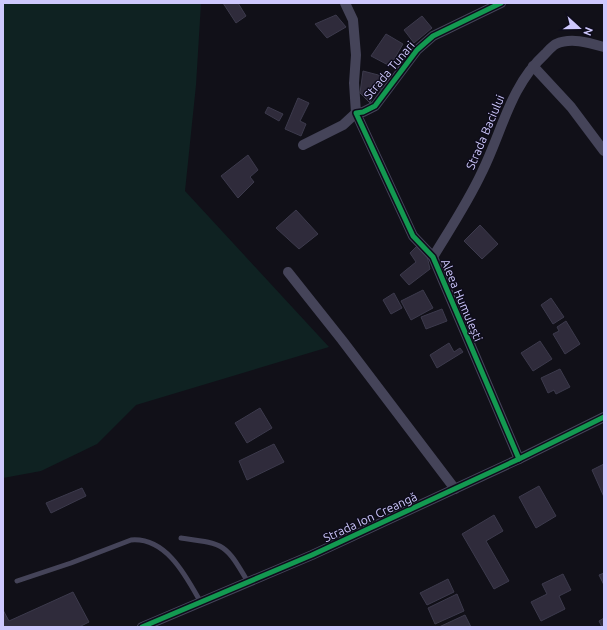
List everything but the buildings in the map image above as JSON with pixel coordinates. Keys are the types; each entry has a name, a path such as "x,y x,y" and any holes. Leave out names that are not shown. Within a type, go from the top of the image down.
{"street":[{"name":"Aleea Humulești","path":"345,3 353,20 356,48 354,83 356,113 413,236 422,248 433,257 520,459"},
{"name":"Strada Tunari","path":"356,113 363,112 375,106 417,50 433,36 501,3"},
{"name":"Strada Baciului","path":"433,257 466,204 484,170 511,101 533,66 556,44 572,41 589,42 604,47"},
{"path":"533,66 571,107 604,151"},
{"path":"303,145 343,125 356,113"},
{"path":"288,272 342,340 455,489"},
{"name":"Strada Ion Creangă","path":"142,627 200,601 312,555 520,459 604,417"}],"lane":[{"path":"181,538 215,544 225,548 232,556 248,582"},
{"path":"17,581 71,563 131,540 140,540 150,542 181,567 200,601"}],"green space":[{"path":"3,3 201,3 196,85 185,191 329,347 136,405 97,444 41,471 3,478"}],"cycle path":[{"path":"501,3 433,36 417,50 375,106 363,112 356,113 413,236 433,257 519,459"},
{"path":"142,627 312,555 519,459 604,417"}]}
